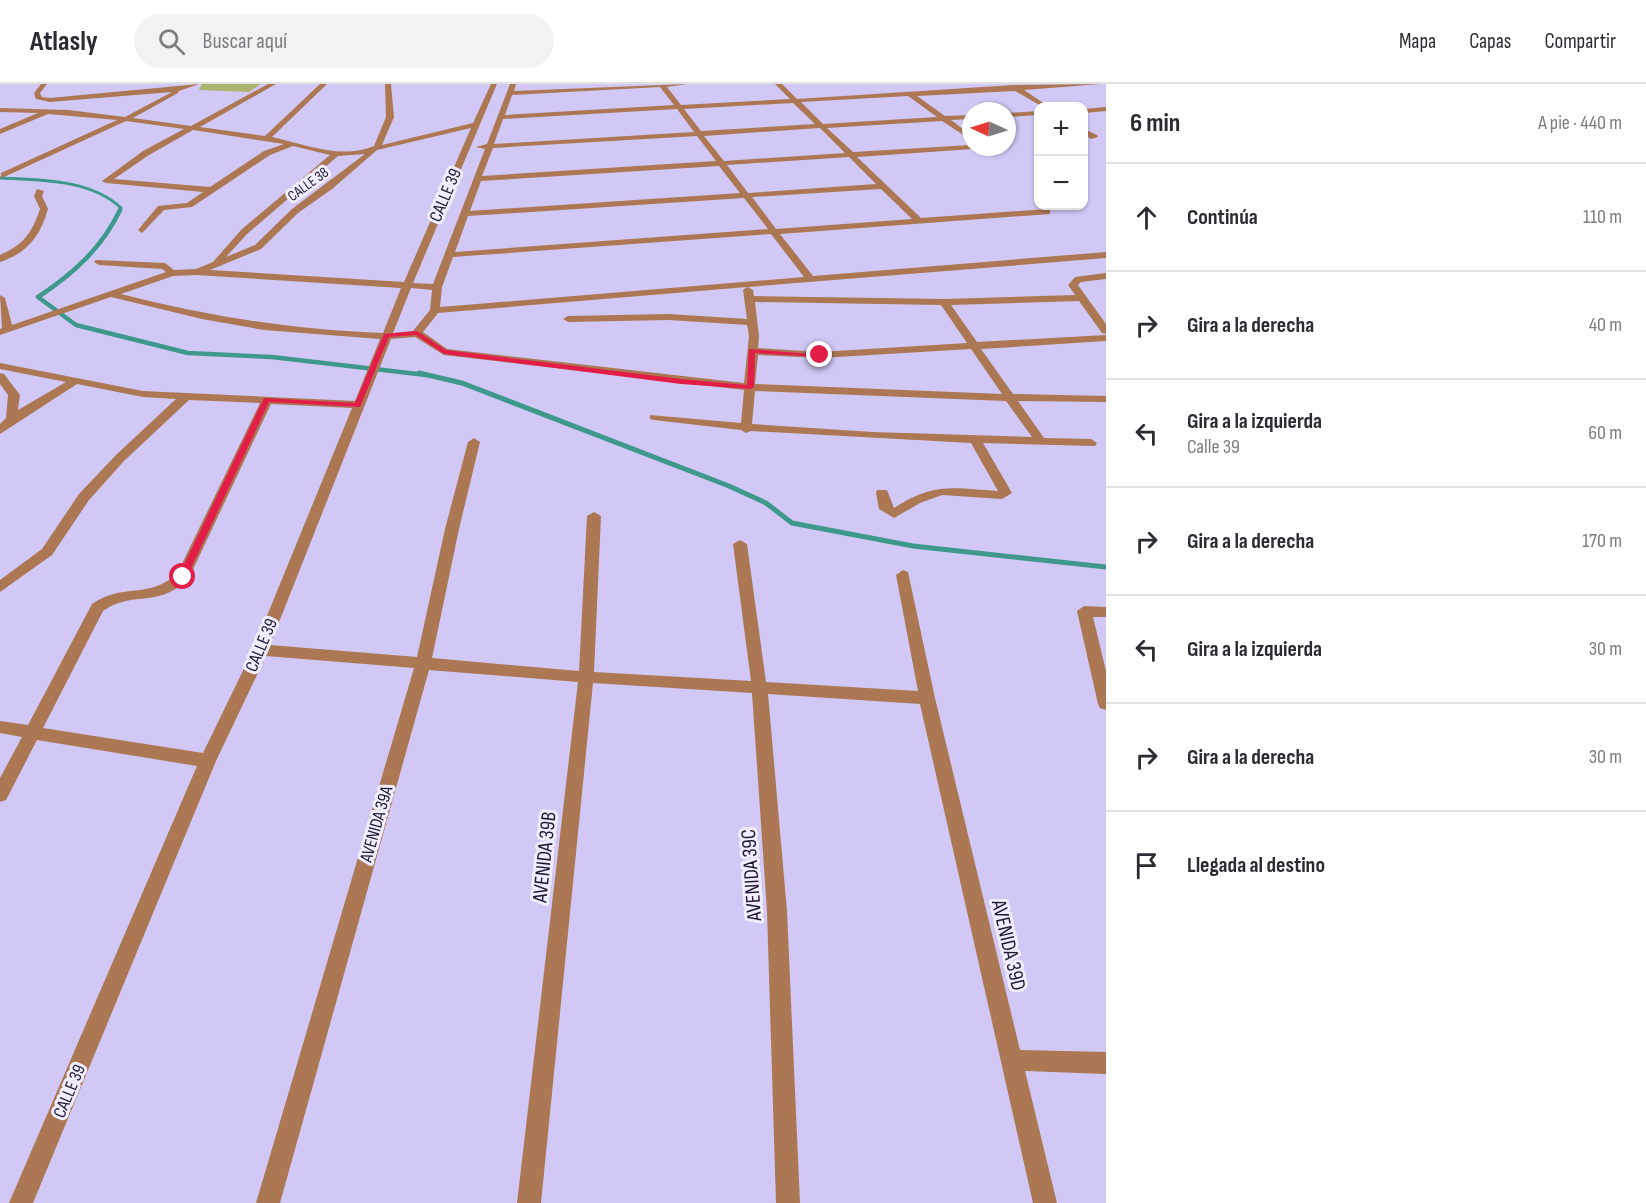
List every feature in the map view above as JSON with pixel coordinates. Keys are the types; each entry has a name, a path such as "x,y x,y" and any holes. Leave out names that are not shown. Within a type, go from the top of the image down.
{"street":[{"path":"44,84 37,93 39,99 50,100 178,89 196,84"},
{"path":"212,190 106,181 146,153 273,84"},
{"path":"267,138 324,84"},
{"name":"CALLE 38","path":"197,272 218,261 258,246 295,211 329,187 377,147 390,117 388,84"},
{"name":"CALLE 39","path":"21,1203 208,761 261,650 386,336 494,84"},
{"path":"417,333 435,310 437,287 513,84"},
{"path":"510,93 684,84"},
{"path":"778,84 919,221"},
{"path":"897,84 962,132"},
{"path":"1010,84 1039,102"},
{"path":"500,117 1098,84"},
{"path":"662,85 720,165 747,195 810,279"},
{"path":"4,175 126,119 176,92"},
{"path":"1088,111 1106,109"},
{"path":"0,110 51,111 126,119 267,138 336,154 357,153 476,125"},
{"path":"0,132 51,111"},
{"path":"1016,114 1034,113"},
{"path":"466,148 962,118"},
{"path":"1088,133 1094,137"},
{"path":"142,231 160,208 189,205 267,153 292,144"},
{"path":"478,178 720,165 962,148"},
{"path":"218,261 244,232 336,154"},
{"path":"464,214 883,186"},
{"path":"2,254 25,247 35,236 44,209 38,196 40,191"},
{"path":"449,255 1047,212"},
{"path":"435,310 1106,255"},
{"path":"99,262 165,266 172,273"},
{"path":"0,298 4,331 172,273 197,272 437,287"},
{"path":"1106,276 1078,279 1073,285 1106,331"},
{"path":"746,429 752,351 752,322 747,285"},
{"path":"110,294 218,320 280,329 386,336 417,333 444,352 681,381 751,387 933,396 1106,399"},
{"path":"750,299 944,302 1081,298"},
{"path":"944,302 1040,441"},
{"path":"568,319 638,317 752,322"},
{"path":"752,351 820,355 1106,338"},
{"path":"0,366 143,394 358,405"},
{"path":"0,376 14,395 12,419"},
{"path":"0,430 12,419 76,380"},
{"path":"0,587 47,552 84,497 186,396"},
{"path":"0,795 97,608 117,595 161,594 172,588 183,577 267,400"},
{"path":"654,417 746,429 1091,443"},
{"path":"882,493 885,509 894,514 915,500 940,491 1002,495 1006,493 975,439"},
{"name":"AVENIDA 39A","path":"268,1203 423,664 452,529 474,442"},
{"name":"AVENIDA 39B","path":"529,1203 586,677 594,516"},
{"name":"AVENIDA 39C","path":"740,544 759,686 777,911 788,1203"},
{"name":"AVENIDA 39D","path":"903,574 927,698 1045,1203"},
{"path":"1106,612 1084,611 1106,704"},
{"path":"261,650 586,677 927,698"},
{"path":"0,727 208,761"},
{"path":"1011,1060 1106,1063"}],"green space":[{"path":"202,84 261,84 249,92 199,90"}],"waterway":[{"path":"0,178 80,186 109,198 121,208 119,211"},
{"path":"120,210 105,236 85,259 38,297 76,325 188,353 272,357 426,375"},
{"path":"419,373 462,383 729,486 766,503 792,523 913,546 1106,567"}],"route":[{"path":"183,577 267,400 358,405 386,336 417,333 444,352 681,381 751,387 752,351 820,355"}]}
